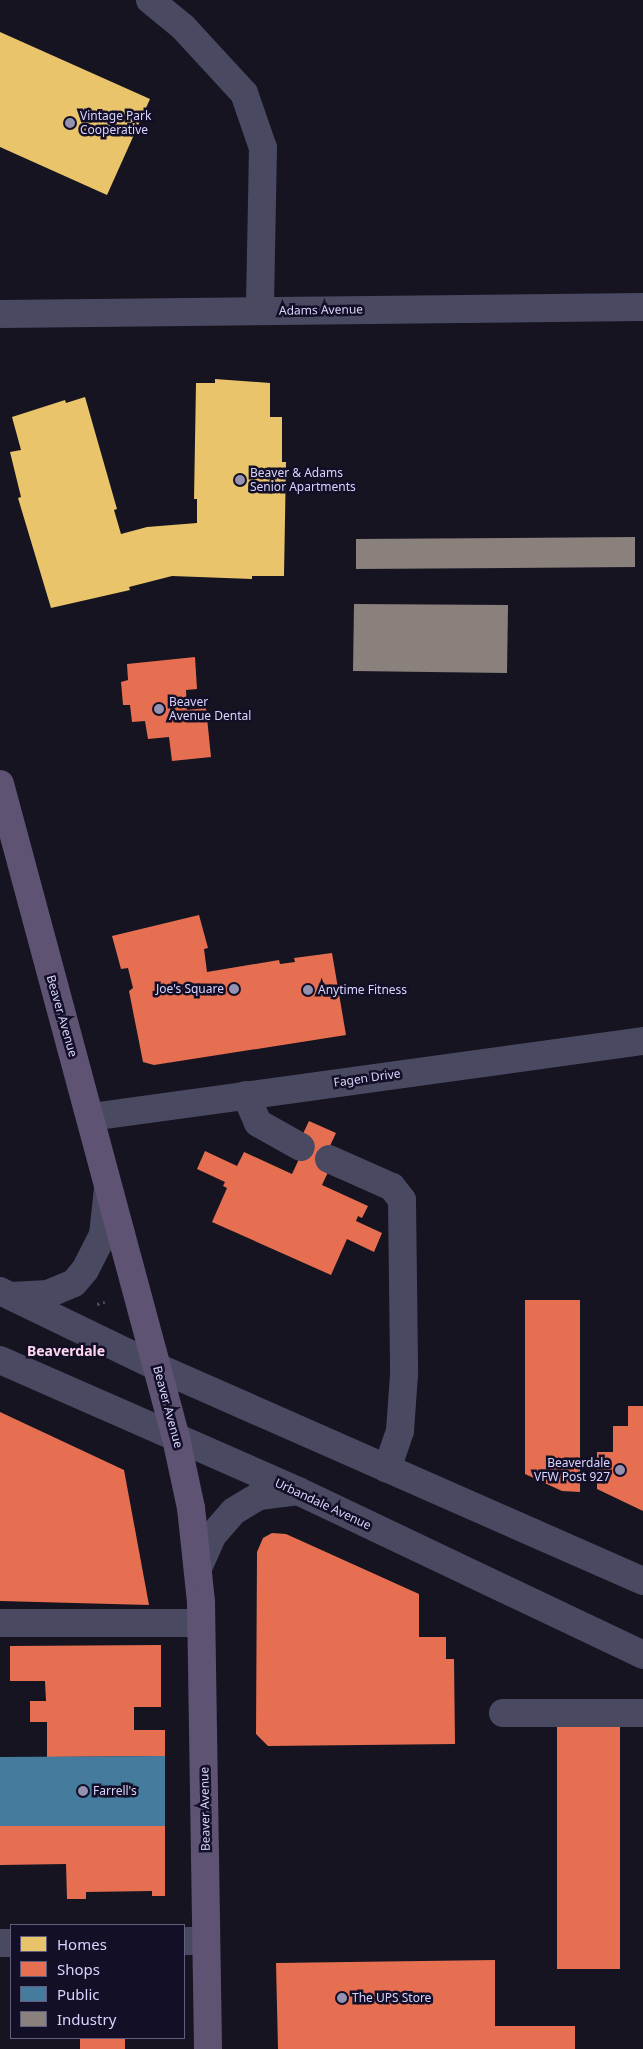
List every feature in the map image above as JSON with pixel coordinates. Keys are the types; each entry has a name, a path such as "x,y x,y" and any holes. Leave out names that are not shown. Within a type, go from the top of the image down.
{"main road":[{"name":"Beaver Avenue","path":"0,784 176,1438 191,1508 198,1568 201,1623 195,1941 208,2049"}],"street":[{"path":"150,0 183,27 244,93 263,148 260,311"},
{"name":"Adams Avenue","path":"0,314 643,307"},
{"name":"Fagen Drive","path":"90,1117 643,1041"},
{"path":"246,1095 258,1123 301,1147"},
{"path":"329,1159 392,1187 402,1200 403,1384 400,1431 387,1469"},
{"path":"6,1294 48,1294 74,1283 85,1270 103,1235 108,1184"},
{"path":"6,1294 157,1367 643,1581"},
{"name":"Urbandale Avenue","path":"0,1360 298,1491 643,1655"},
{"path":"198,1568 212,1536 234,1511 259,1496 298,1491"},
{"path":"0,1623 201,1623"},
{"path":"502,1713 643,1713"}],"building: Homes":[{"name":"Vintage Park Cooperative","path":"0,32 150,99 107,195 0,147"},
{"name":"Beaver & Adams Senior Apartments","path":"215,379 270,383 270,417 282,417 282,462 286,462 284,576 252,576 252,579 172,576 129,587 130,590 51,608 18,498 21,497 10,452 21,450 12,417 65,400 66,403 85,397 117,509 114,510 121,534 147,527 197,523 197,499 194,499 196,383 215,383"}],"building: Shops":[{"name":"Beaver Avenue Dental","path":"195,657 197,689 186,690 187,710 206,708 211,757 172,761 169,737 148,739 145,721 132,722 130,705 123,705 121,682 128,680 127,664"},
{"name":"Joe's Square","path":"199,915 208,948 204,949 207,972 279,960 280,964 295,962 294,958 332,953 346,1035 154,1065 143,1062 129,991 133,988 128,968 121,969 112,936"},
{"path":"309,1121 336,1133 329,1148 329,1170 322,1185 368,1206 362,1218 358,1216 356,1221 382,1233 374,1252 347,1239 331,1275 212,1222 227,1188 223,1186 225,1182 197,1169 205,1151 237,1166 244,1152 292,1174 300,1157 301,1138"},
{"path":"525,1300 580,1300 580,1492 562,1491 525,1474"},
{"name":"Beaverdale VFW Post 927","path":"628,1406 643,1406 643,1511 597,1489 597,1452 613,1452 613,1426 628,1426"},
{"path":"0,1412 124,1470 149,1605 0,1601"},
{"path":"272,1533 286,1534 419,1594 419,1637 446,1637 446,1659 454,1659 455,1744 268,1746 256,1734 257,1552 263,1538"},
{"path":"161,1645 161,1707 134,1707 134,1730 165,1730 165,1756 47,1757 47,1722 30,1722 30,1701 46,1701 45,1681 10,1681 10,1646"},
{"path":"557,1721 620,1722 620,1969 557,1969"},
{"path":"0,1826 165,1826 165,1896 152,1896 152,1891 86,1892 86,1899 67,1899 66,1864 0,1865"},
{"path":"495,1960 495,2026 575,2026 575,2049 278,2049 276,1963"},
{"path":"80,2039 125,2039 125,2049 80,2049"}],"building: Public":[{"name":"Farrell's","path":"165,1756 165,1826 0,1826 0,1757"}],"building: Industry":[{"path":"635,537 635,567 356,569 356,539"},
{"path":"354,604 508,605 507,673 353,671"}],"place":[{"name":"Vintage Park Cooperative","path":"70,123"},
{"name":"Beaver & Adams Senior Apartments","path":"240,480"},
{"name":"Beaver Avenue Dental","path":"159,709"},
{"name":"Joe's Square","path":"234,989"},
{"name":"Anytime Fitness","path":"308,990"},
{"name":"Beaverdale VFW Post 927","path":"620,1470"},
{"name":"Farrell's","path":"83,1791"},
{"name":"The UPS Store","path":"342,1998"}],"district":[{"name":"Beaverdale","path":"66,1351"}]}
